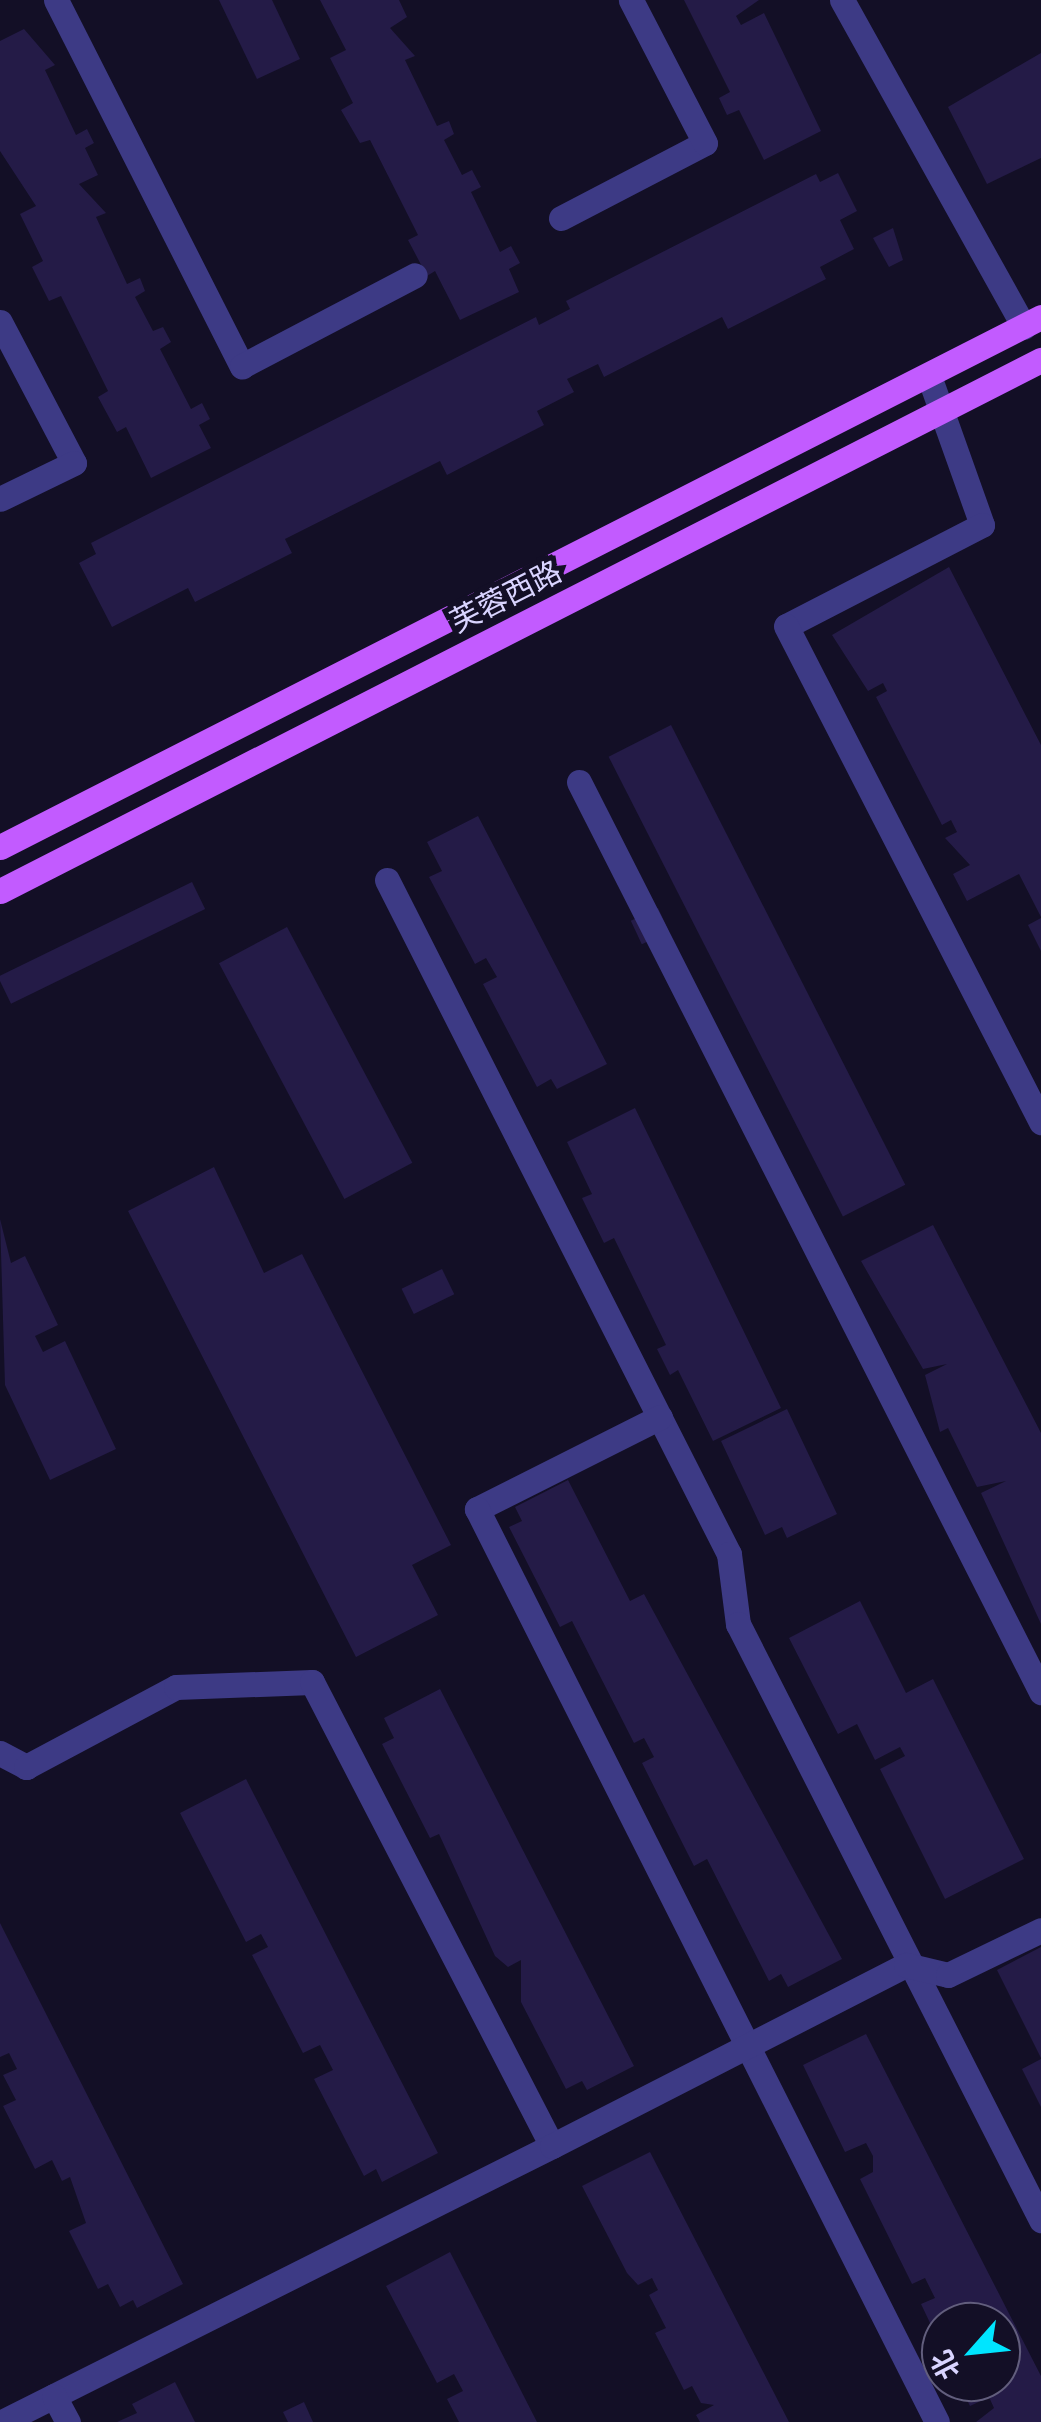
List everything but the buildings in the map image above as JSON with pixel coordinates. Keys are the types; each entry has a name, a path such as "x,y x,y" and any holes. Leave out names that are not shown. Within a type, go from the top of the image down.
{"main road":[{"name":"芙蓉西路","path":"0,846 1032,322"},
{"name":"芙蓉西路","path":"0,891 1041,360"}],"street":[{"path":"56,0 242,366 415,275"},
{"path":"561,218 705,143 631,0"},
{"path":"842,0 1032,322"},
{"path":"0,322 74,463 0,500"},
{"path":"929,376 982,525 786,626 1041,1122"},
{"path":"579,782 1041,1692"},
{"path":"387,880 729,1554 738,1624 906,1965 1041,2220"},
{"path":"660,1416 476,1509 937,2422"},
{"path":"0,1753 26,1766 176,1686 312,1682 552,2146"},
{"path":"2,2422 906,1965 948,1975 1041,1930"},
{"path":"54,2396 68,2422"}]}
